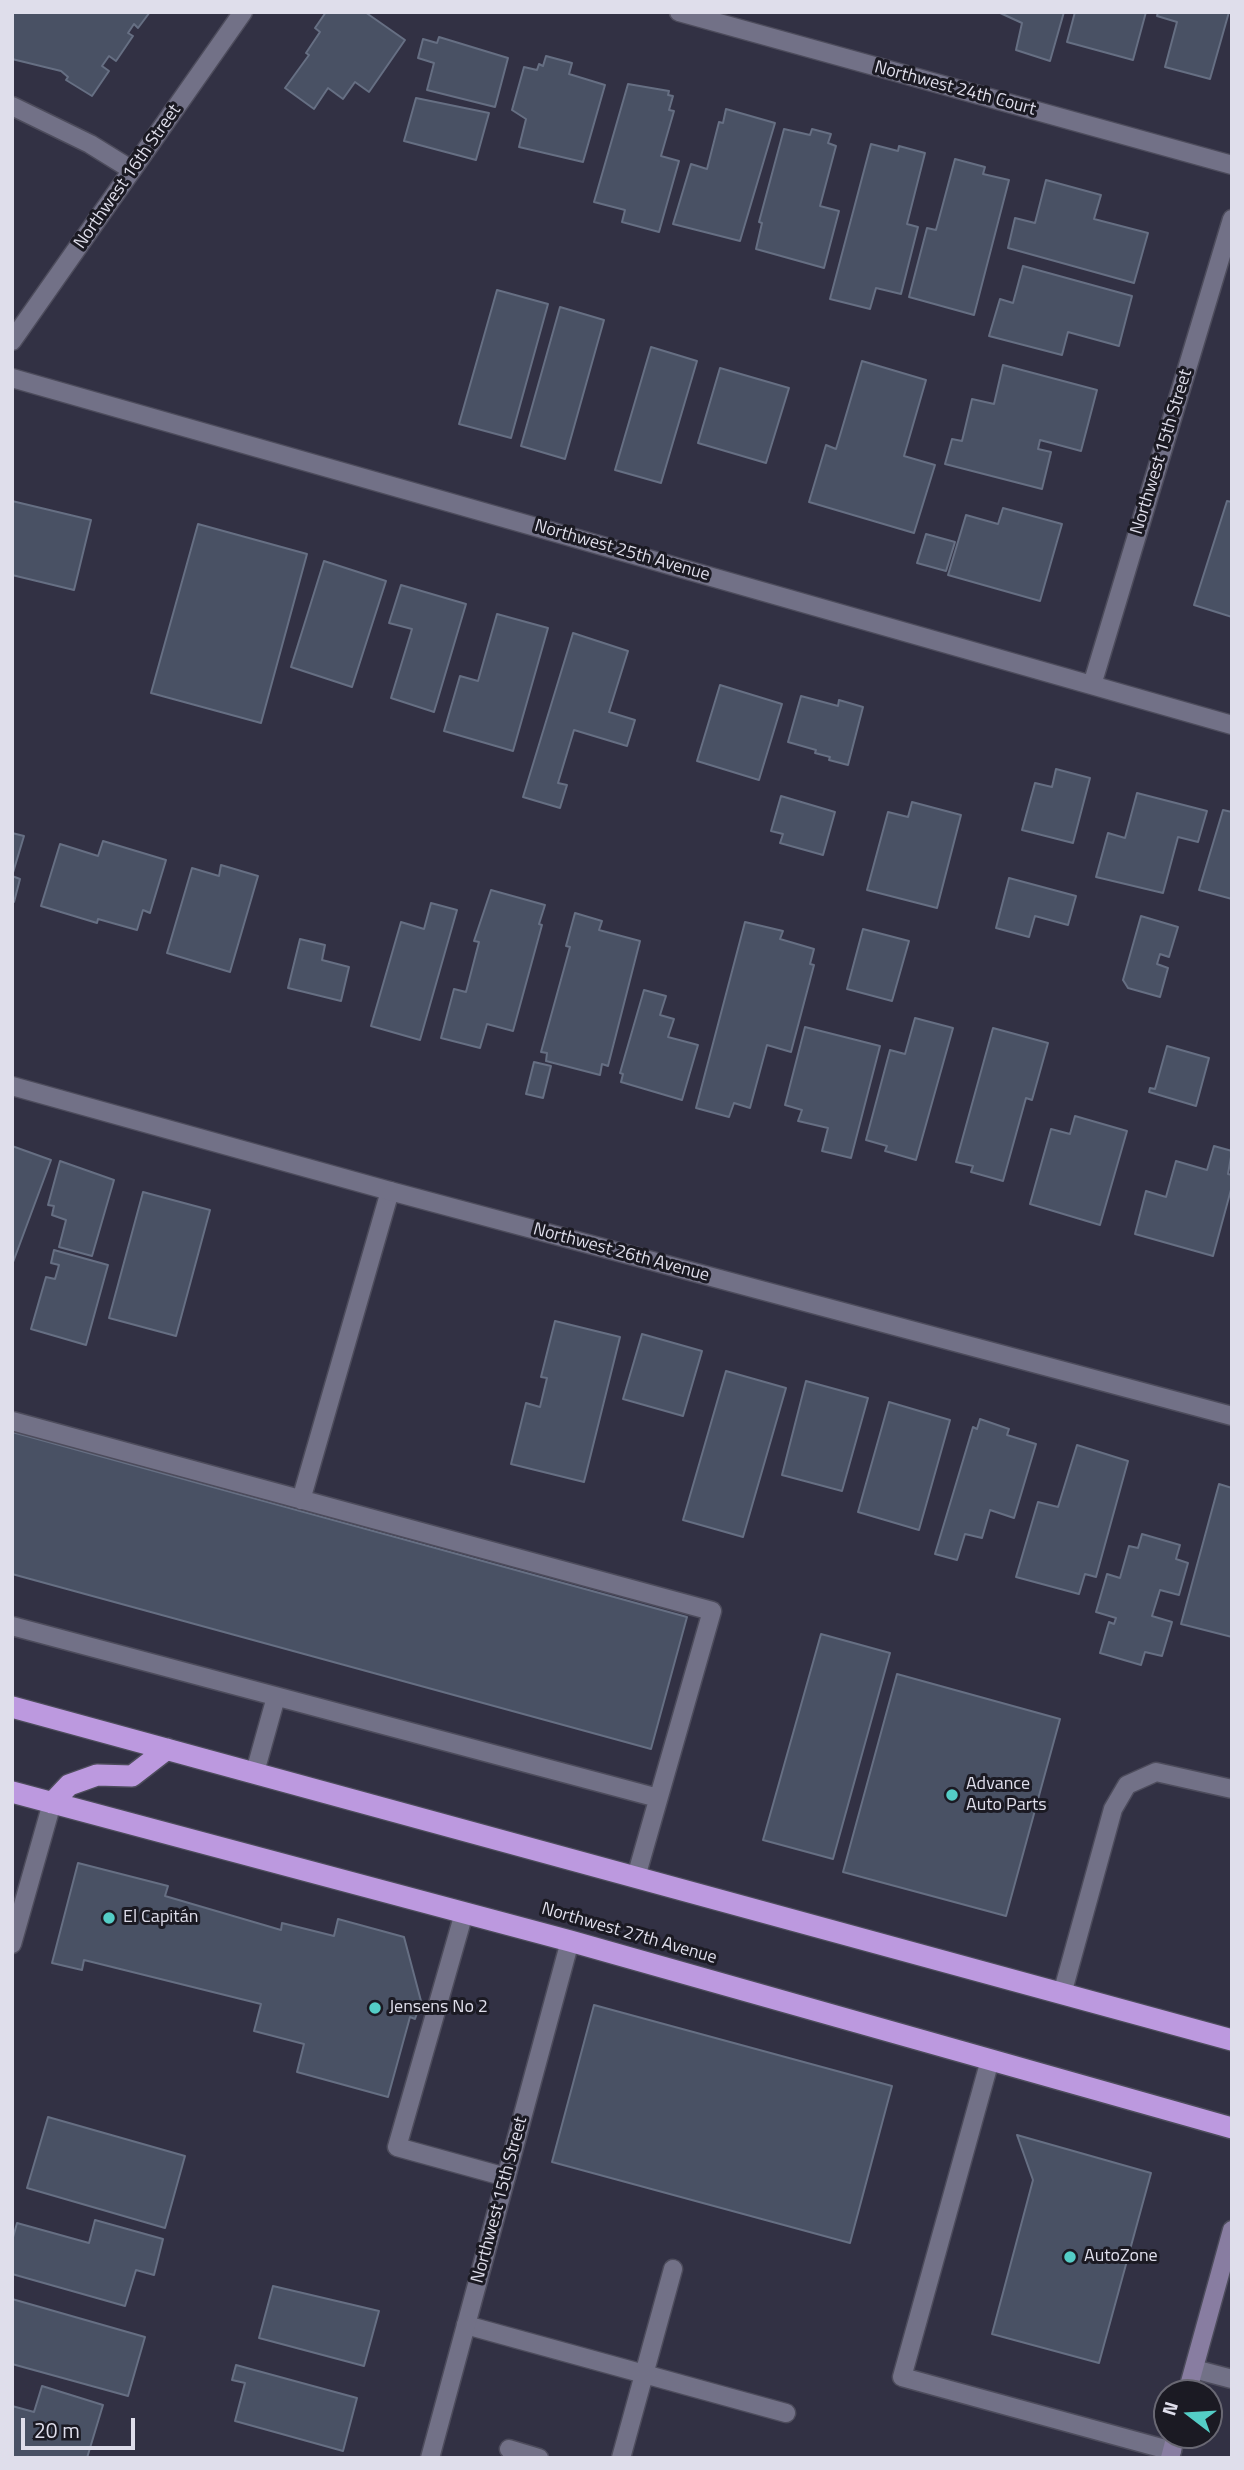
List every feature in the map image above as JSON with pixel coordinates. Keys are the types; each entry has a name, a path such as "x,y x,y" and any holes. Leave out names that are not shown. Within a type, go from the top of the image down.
{"highway":[{"path":"17,1714 255,1772 1232,2040"},
{"path":"52,1803 69,1785 97,1775 132,1776 167,1749"},
{"name":"Northwest 27th Avenue","path":"12,1792 570,1941 1232,2128"}],"street":[{"name":"Northwest 16th Street","path":"12,341 243,12"},
{"name":"Northwest 24th Court","path":"679,12 1232,165"},
{"path":"12,106 90,144 132,170"},
{"name":"Northwest 15th Street","path":"1092,685 1232,219"},
{"name":"Northwest 25th Avenue","path":"12,378 1232,725"},
{"name":"Northwest 26th Avenue","path":"12,1086 390,1191 1232,1416"},
{"path":"301,1500 390,1191"},
{"path":"12,1421 712,1611 636,1877"},
{"path":"12,1626 658,1798"},
{"path":"255,1772 276,1697"},
{"path":"1062,1994 1113,1809 1127,1785 1156,1772 1232,1789"},
{"path":"12,1944 52,1803"},
{"path":"464,1913 397,2147 506,2177"},
{"name":"Northwest 15th Street","path":"430,2458 570,1941"},
{"path":"990,2060 902,2377 1153,2443"},
{"path":"1191,2379 1231,2233"},
{"path":"621,2458 647,2374 673,2269"},
{"path":"466,2325 786,2413"},
{"path":"1194,2369 1232,2379"},
{"path":"509,2449 540,2458"}],"building":[{"path":"12,12 150,12 138,28 134,24 128,33 133,36 116,61 109,56 102,66 109,71 92,96 66,80 68,77 61,71 12,59"},
{"path":"326,12 365,12 405,40 369,92 355,82 343,99 328,88 314,109 285,88 309,55 306,53 320,32 315,28"},
{"path":"998,12 1064,12 1050,61 1016,50 1022,23"},
{"path":"1075,12 1146,12 1133,60 1067,42"},
{"path":"1158,12 1229,12 1210,79 1165,67 1177,22 1157,16"},
{"path":"439,37 508,58 495,107 427,90 434,63 418,58 423,39 437,43"},
{"path":"546,56 572,63 569,74 605,85 583,162 519,147 526,119 512,110 524,67 537,70 539,64 543,66"},
{"path":"628,84 669,91 668,95 673,96 669,110 674,111 661,156 679,161 659,232 622,222 625,210 594,202"},
{"path":"416,98 489,113 476,160 404,141"},
{"path":"726,109 775,123 740,241 673,224 691,164 707,169 719,122 723,123"},
{"path":"784,129 810,135 812,129 831,134 828,143 836,146 820,206 839,211 824,268 756,249 762,223 759,222"},
{"path":"871,144 898,151 899,146 925,153 907,224 918,227 901,294 876,288 870,309 830,299"},
{"path":"955,159 985,167 983,174 1009,180 974,315 909,297 927,228 936,230"},
{"path":"1046,180 1101,195 1094,219 1148,233 1134,283 1008,248 1015,218 1035,223"},
{"path":"1023,266 1132,296 1119,346 1068,332 1062,355 989,336 1000,299 1013,303"},
{"path":"497,290 548,304 511,438 459,424"},
{"path":"560,307 604,320 565,459 521,446"},
{"path":"651,347 697,361 661,483 615,470"},
{"path":"862,361 926,380 904,456 935,465 914,533 809,502 826,445 836,449"},
{"path":"1003,365 1097,390 1081,451 1040,440 1038,449 1051,452 1042,489 945,464 952,439 962,441 972,399 994,404"},
{"path":"720,368 789,388 766,463 698,443"},
{"path":"12,501 91,520 74,590 12,575"},
{"path":"1227,501 1232,502 1232,617 1194,605"},
{"path":"1003,508 1062,524 1040,601 948,575 966,515 998,524"},
{"path":"198,524 307,554 261,723 151,693"},
{"path":"926,534 955,542 946,571 917,563"},
{"path":"324,561 386,581 352,687 291,667"},
{"path":"401,585 466,604 434,712 391,698 412,629 389,623"},
{"path":"497,614 548,628 513,751 444,731 460,676 478,681"},
{"path":"573,633 628,651 609,712 635,720 627,746 574,730 558,783 567,785 560,808 523,797"},
{"path":"720,685 782,704 759,780 697,761"},
{"path":"801,696 838,706 839,700 863,707 848,765 829,760 830,757 815,753 816,750 788,742"},
{"path":"1056,769 1090,778 1073,843 1022,830 1035,783 1052,787"},
{"path":"1137,793 1207,811 1198,842 1178,837 1163,893 1096,877 1108,833 1125,838"},
{"path":"781,796 835,812 823,855 780,843 783,834 771,831"},
{"path":"912,802 961,815 937,908 867,890 888,812 908,817"},
{"path":"1223,810 1232,812 1232,899 1199,890"},
{"path":"12,833 24,836 12,876"},
{"path":"103,841 166,860 150,913 143,910 137,930 98,919 97,923 41,906 60,844 98,856"},
{"path":"221,865 258,876 230,972 167,953 192,868 219,876"},
{"path":"12,876 20,879 14,902 12,902"},
{"path":"1009,878 1076,896 1068,925 1035,916 1029,937 996,928"},
{"path":"491,890 545,905 513,1031 487,1024 480,1048 441,1038 454,989 466,992 479,942 474,941"},
{"path":"431,903 457,910 420,1040 371,1026 401,922 424,929"},
{"path":"575,913 602,921 599,930 640,941 608,1066 602,1064 600,1075 546,1061 547,1053 541,1052 570,947 566,946"},
{"path":"1141,916 1178,927 1169,957 1160,954 1157,964 1168,968 1160,997 1128,988 1123,980"},
{"path":"745,922 783,931 780,939 814,949 810,964 814,965 791,1052 767,1045 750,1108 734,1103 729,1117 696,1108"},
{"path":"863,929 909,941 892,1001 847,989"},
{"path":"300,939 325,945 322,960 349,967 341,1001 288,988"},
{"path":"644,990 666,996 660,1015 674,1019 668,1037 698,1045 682,1100 621,1082 623,1074 620,1073"},
{"path":"915,1018 953,1028 916,1160 885,1151 887,1146 866,1140 890,1050 905,1054"},
{"path":"805,1027 880,1046 851,1158 822,1151 828,1128 798,1121 802,1110 785,1105"},
{"path":"993,1028 1048,1043 1032,1100 1026,1098 1003,1181 971,1172 973,1166 956,1162"},
{"path":"1167,1046 1209,1058 1196,1106 1149,1092 1150,1088 1155,1089"},
{"path":"534,1062 551,1066 543,1098 526,1094"},
{"path":"1075,1116 1127,1131 1100,1225 1030,1204 1051,1129 1070,1134"},
{"path":"12,1146 51,1160 12,1265"},
{"path":"1214,1146 1232,1151 1228,1174 1232,1175 1232,1186 1213,1256 1135,1234 1146,1191 1166,1197 1176,1161 1207,1170"},
{"path":"60,1161 114,1180 92,1256 59,1247 66,1220 52,1215 54,1206 48,1205"},
{"path":"143,1192 210,1210 176,1336 109,1318"},
{"path":"54,1250 108,1265 86,1345 31,1329 46,1277 55,1279 59,1265 51,1263"},
{"path":"555,1321 620,1337 584,1482 511,1464 526,1403 540,1407 547,1378 541,1377"},
{"path":"642,1334 702,1351 683,1416 623,1399"},
{"path":"726,1371 786,1388 743,1537 683,1520"},
{"path":"806,1381 868,1398 842,1491 782,1475"},
{"path":"889,1402 950,1420 919,1530 858,1512"},
{"path":"980,1419 1009,1429 1007,1435 1036,1444 1014,1518 990,1510 982,1538 965,1534 957,1560 935,1554 973,1427 977,1429"},
{"path":"12,1432 687,1617 651,1749 12,1574"},
{"path":"1077,1445 1128,1461 1096,1577 1085,1574 1079,1594 1016,1577 1038,1502 1058,1507"},
{"path":"1219,1484 1232,1488 1232,1637 1181,1624"},
{"path":"1142,1534 1180,1545 1176,1559 1188,1563 1179,1595 1160,1590 1152,1616 1172,1622 1162,1656 1145,1652 1141,1665 1100,1653 1109,1622 1114,1624 1116,1618 1096,1612 1107,1574 1120,1578 1129,1546 1138,1548"},
{"path":"821,1634 890,1653 833,1859 763,1840"},
{"name":"Advance Auto Parts","path":"897,1674 1060,1719 1006,1916 843,1872"},
{"path":"78,1863 168,1886 165,1896 281,1930 282,1923 334,1936 338,1919 404,1937 421,2001 415,2019 410,2017 388,2097 297,2072 304,2044 254,2031 261,2004 84,1960 82,1970 52,1963"},
{"path":"594,2005 892,2086 850,2243 552,2162"},
{"path":"48,2117 185,2156 165,2228 27,2188"},
{"name":"AutoZone","path":"1017,2135 1151,2173 1099,2363 992,2334 1033,2180"},
{"path":"95,2220 163,2239 154,2275 136,2270 125,2306 12,2274 12,2241 17,2223 89,2243"},
{"path":"273,2286 379,2311 364,2366 259,2338"},
{"path":"12,2299 145,2337 128,2396 12,2364"},
{"path":"236,2365 357,2398 343,2451 235,2421 245,2383 232,2380"},
{"path":"42,2386 103,2405 87,2458 12,2458 12,2406 34,2412"}],"place":[{"name":"Advance Auto Parts","path":"952,1795"},
{"name":"El Capitán","path":"109,1918"},
{"name":"Jensens No 2","path":"375,2008"},
{"name":"AutoZone","path":"1070,2257"}]}
